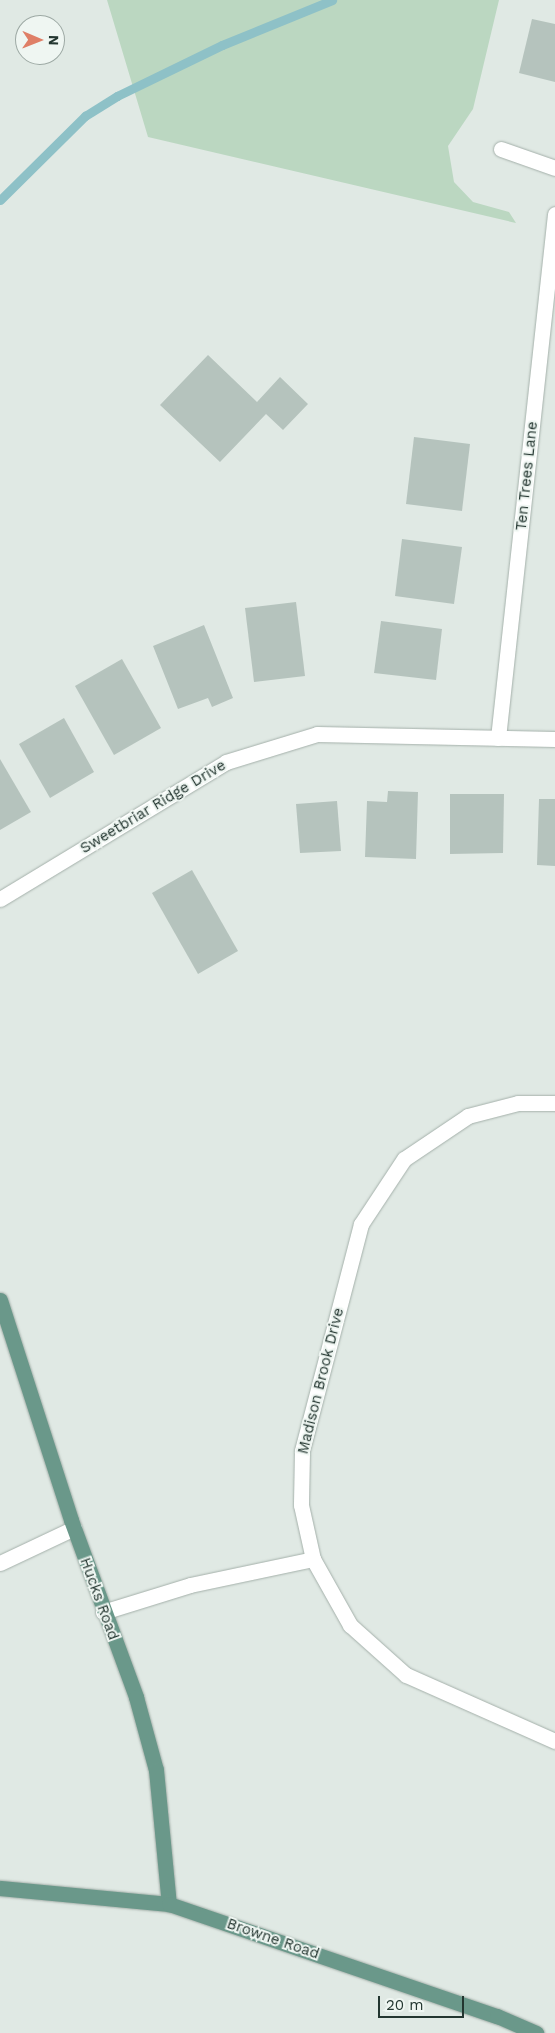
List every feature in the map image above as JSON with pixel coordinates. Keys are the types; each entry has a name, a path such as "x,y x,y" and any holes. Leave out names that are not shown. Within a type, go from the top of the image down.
{"main road":[{"name":"Hucks Road","path":"0,1300 74,1528 103,1612 136,1698 156,1770 169,1904"},
{"name":"Browne Road","path":"0,1888 169,1904 497,2016 536,2033"}],"street":[{"path":"501,149 555,168"},
{"name":"Ten Trees Lane","path":"498,738 555,214"},
{"name":"Sweetbriar Ridge Drive","path":"0,898 226,762 318,734 555,739"},
{"name":"Madison Brook Drive","path":"555,1103 518,1103 468,1116 404,1159 361,1224 302,1450 301,1505 313,1559 350,1625 406,1675 555,1741"},
{"path":"0,1563 74,1528"},
{"path":"103,1612 190,1585 313,1559"}],"green space":[{"path":"107,0 499,0 473,109 448,146 454,182 473,202 509,212 516,223 148,137"}],"building":[{"path":"532,19 555,24 555,82 519,73"},
{"path":"208,355 257,402 280,377 308,404 283,430 266,414 220,462 160,405"},
{"path":"414,437 470,444 462,511 406,504"},
{"path":"402,539 462,547 454,604 395,596"},
{"path":"296,602 305,676 254,682 245,608"},
{"path":"381,621 442,629 436,680 374,673"},
{"path":"204,625 233,698 212,707 208,698 178,709 153,646"},
{"path":"122,659 161,728 114,755 75,686"},
{"path":"64,718 94,772 50,798 19,744"},
{"path":"0,759 31,812 0,830"},
{"path":"388,791 418,792 416,859 365,857 367,801 387,802"},
{"path":"450,794 504,794 503,853 450,854"},
{"path":"539,799 555,799 555,866 537,865"},
{"path":"337,801 341,851 300,853 296,804"},
{"path":"192,870 238,951 198,974 152,893"}],"waterway":[{"path":"0,200 85,116 117,96 222,45 332,0"}]}
